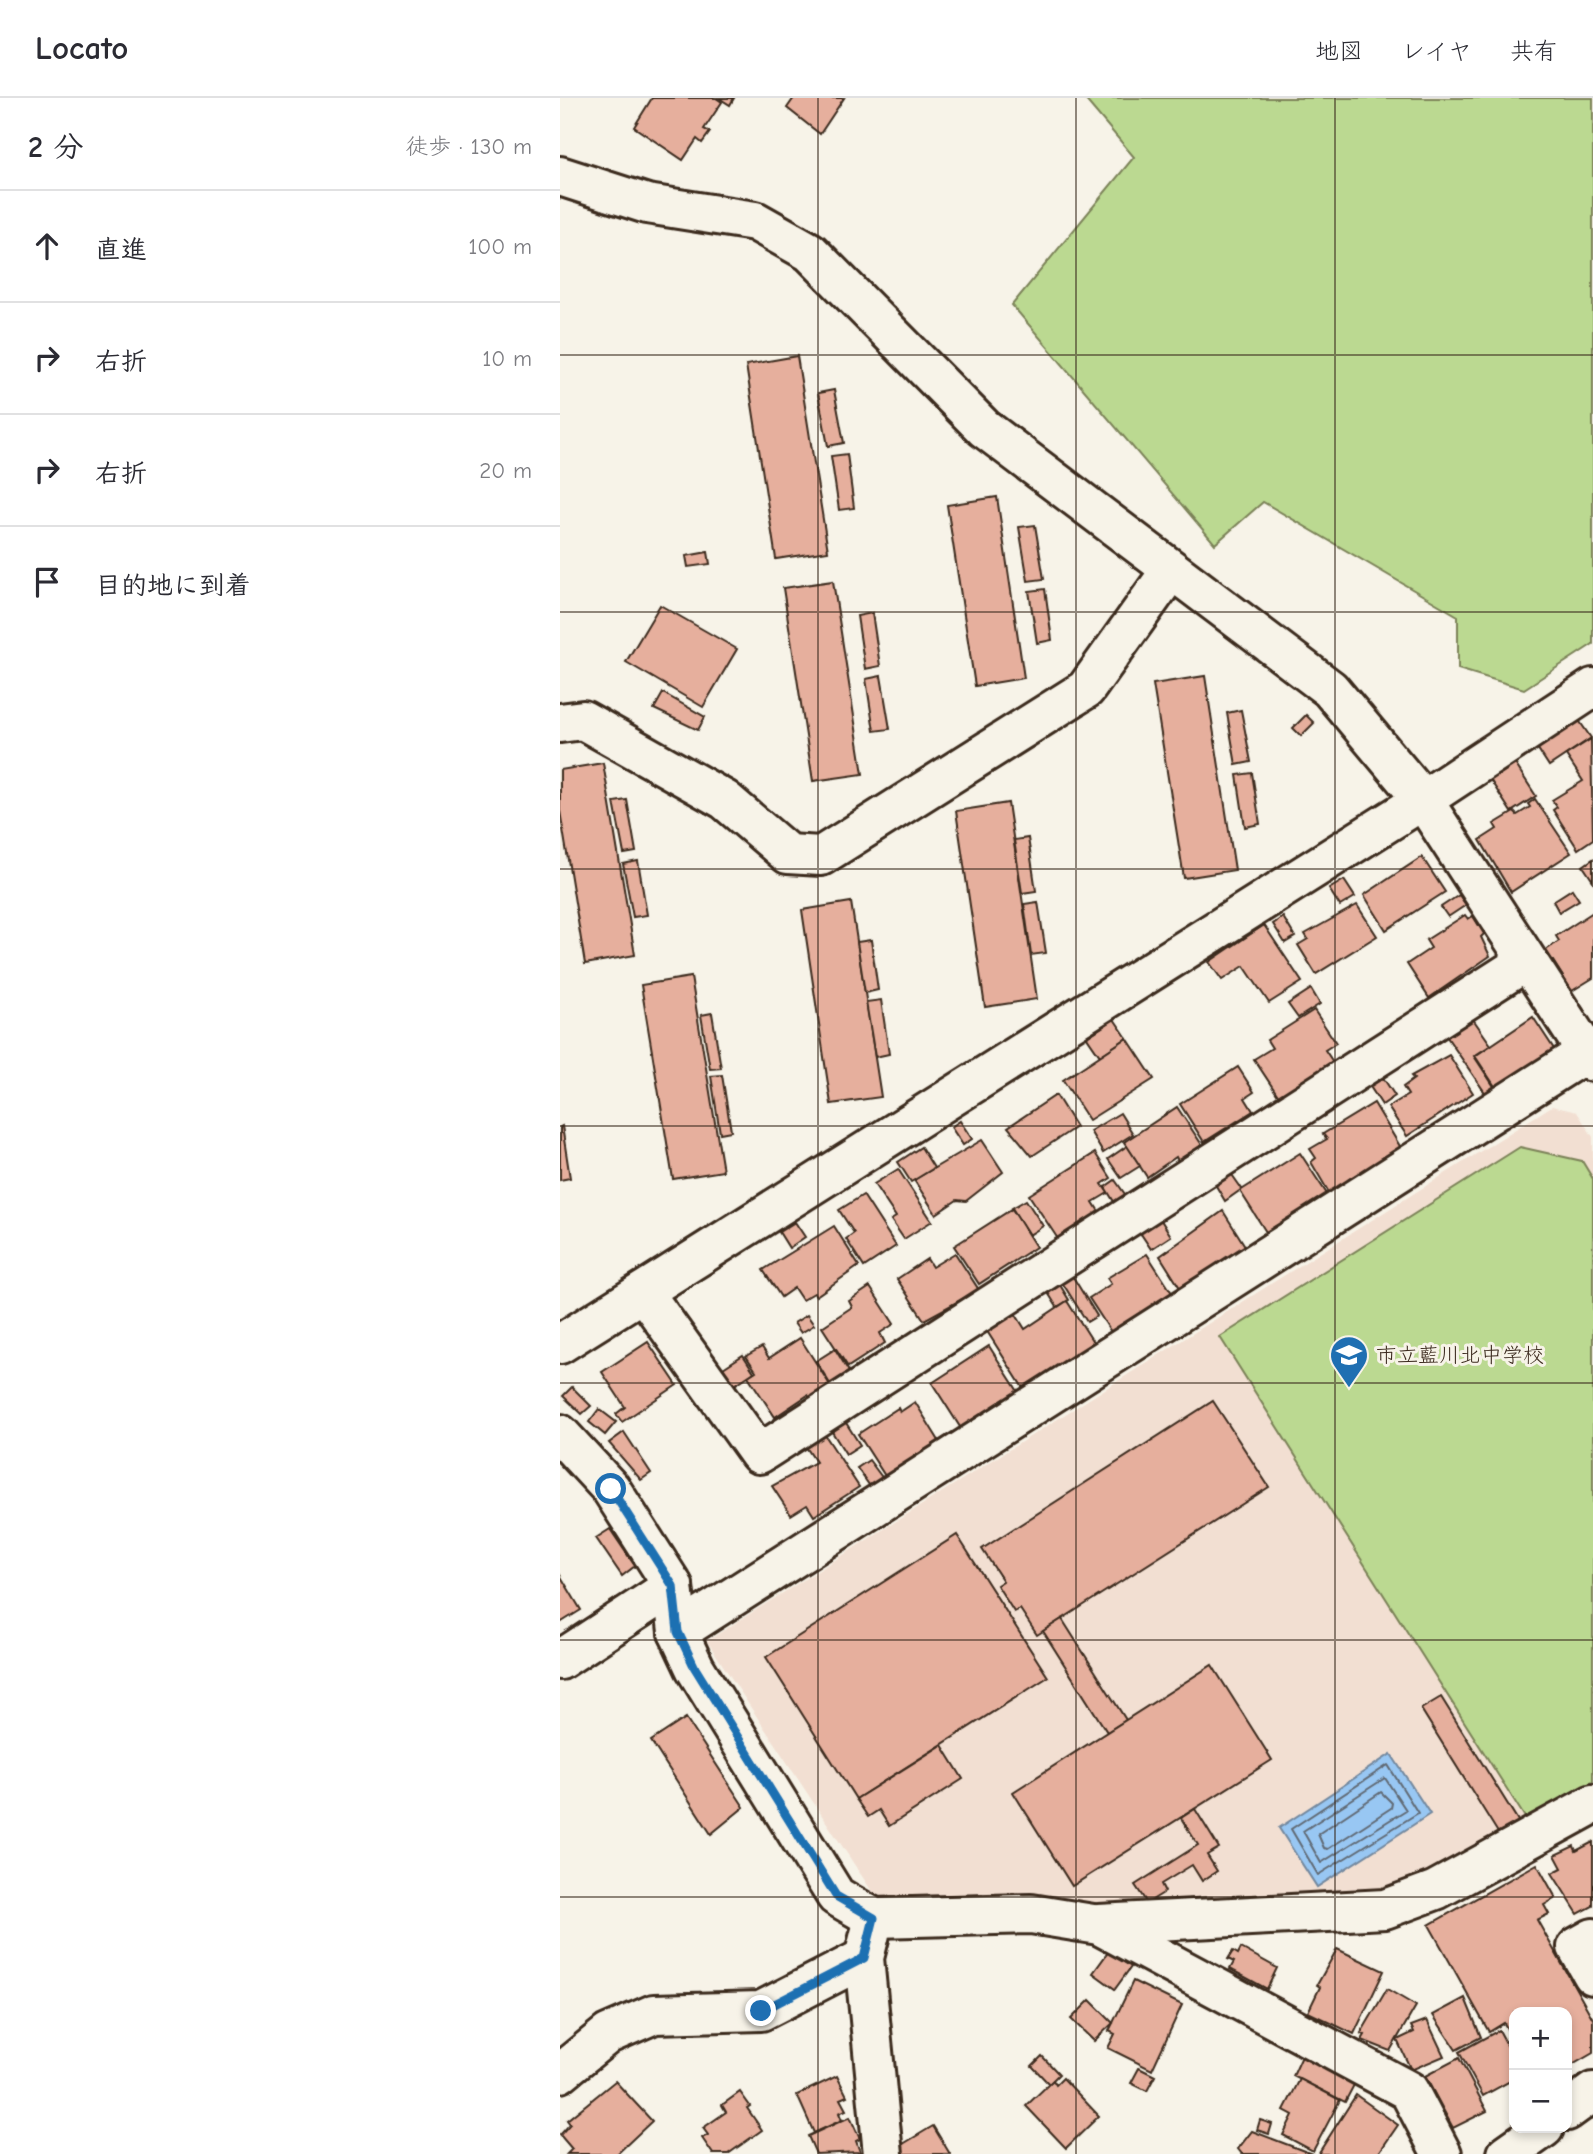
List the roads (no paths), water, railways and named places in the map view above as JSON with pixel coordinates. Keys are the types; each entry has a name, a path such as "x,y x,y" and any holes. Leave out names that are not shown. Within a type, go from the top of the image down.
{"street":[{"path":"560,176 648,204 755,221 810,252 985,428 1330,689 1423,800 1527,961 1585,1036 678,1632"},
{"path":"560,723 583,720 725,800 788,854 821,856 1086,689 1171,570"},
{"path":"560,1344 1423,800 1593,688"},
{"path":"644,1293 759,1454 1527,961"},
{"path":"560,1434 611,1489 673,1586 678,1632 695,1668 836,1896 874,1918 1031,1914 1098,1924 1385,1909 1436,1890 1593,1804"},
{"path":"560,1660 673,1586"},
{"path":"874,1918 864,1958 883,2154"},
{"path":"1098,1924 1409,2091 1442,2154"},
{"path":"1593,1938 1577,1947 1593,1975"},
{"path":"560,2073 608,2034 654,2014 761,2011 864,1958"},
{"path":"1572,2107 1593,2092"},
{"path":"1507,2154 1537,2133"}],"water":[{"path":"1391,1754 1430,1814 1317,1887 1279,1828"}],"place":[{"name":"市立藍川北中学校","path":"1349,1389"}]}
